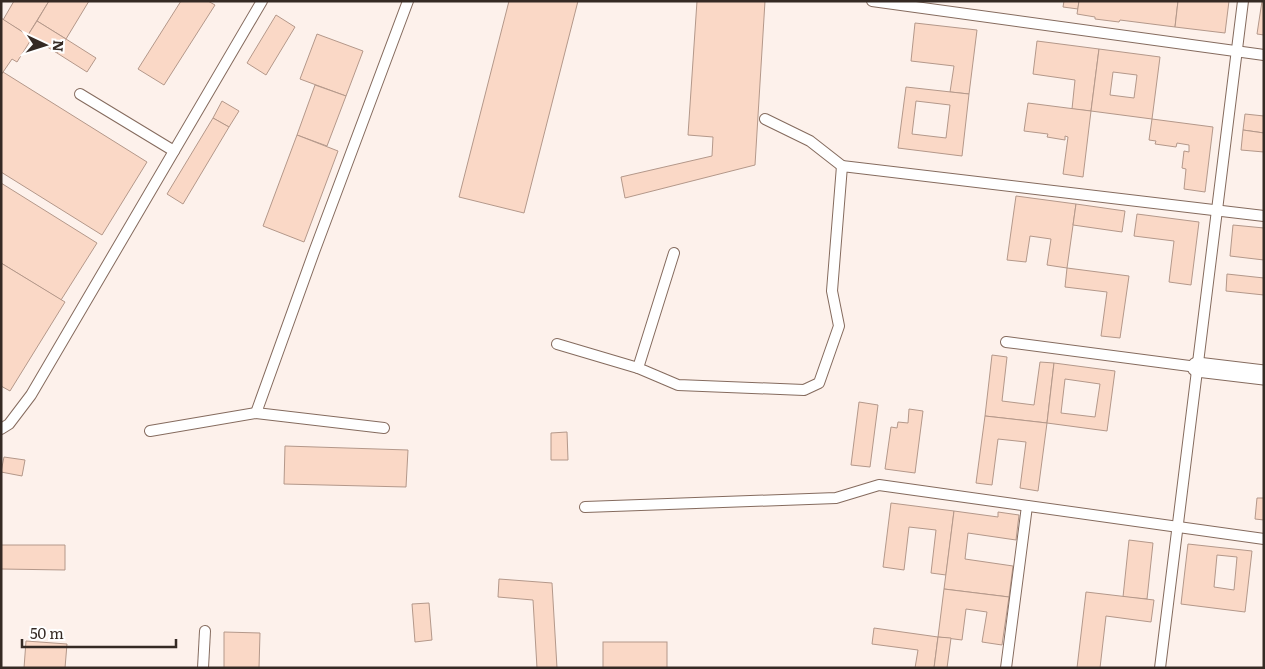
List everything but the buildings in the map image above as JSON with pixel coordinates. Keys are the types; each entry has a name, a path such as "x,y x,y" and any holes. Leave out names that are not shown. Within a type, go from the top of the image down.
{"street":[{"path":"1197,367 1264,375"}],"lane":[{"path":"1,429 9,424 31,395 262,1"},
{"path":"256,413 408,1"},
{"path":"872,1 1264,56"},
{"path":"1160,668 1243,1"},
{"path":"80,94 174,151"},
{"path":"765,119 810,141 842,166 1264,216"},
{"path":"557,344 638,368 678,385 804,390 819,383 839,326 832,292 842,166"},
{"path":"638,368 674,253"},
{"path":"1006,342 1197,367"},
{"path":"150,431 256,413 384,428"},
{"path":"585,507 836,498 879,485 1264,539"},
{"path":"1006,668 1027,506"},
{"path":"204,668 205,630"}]}
